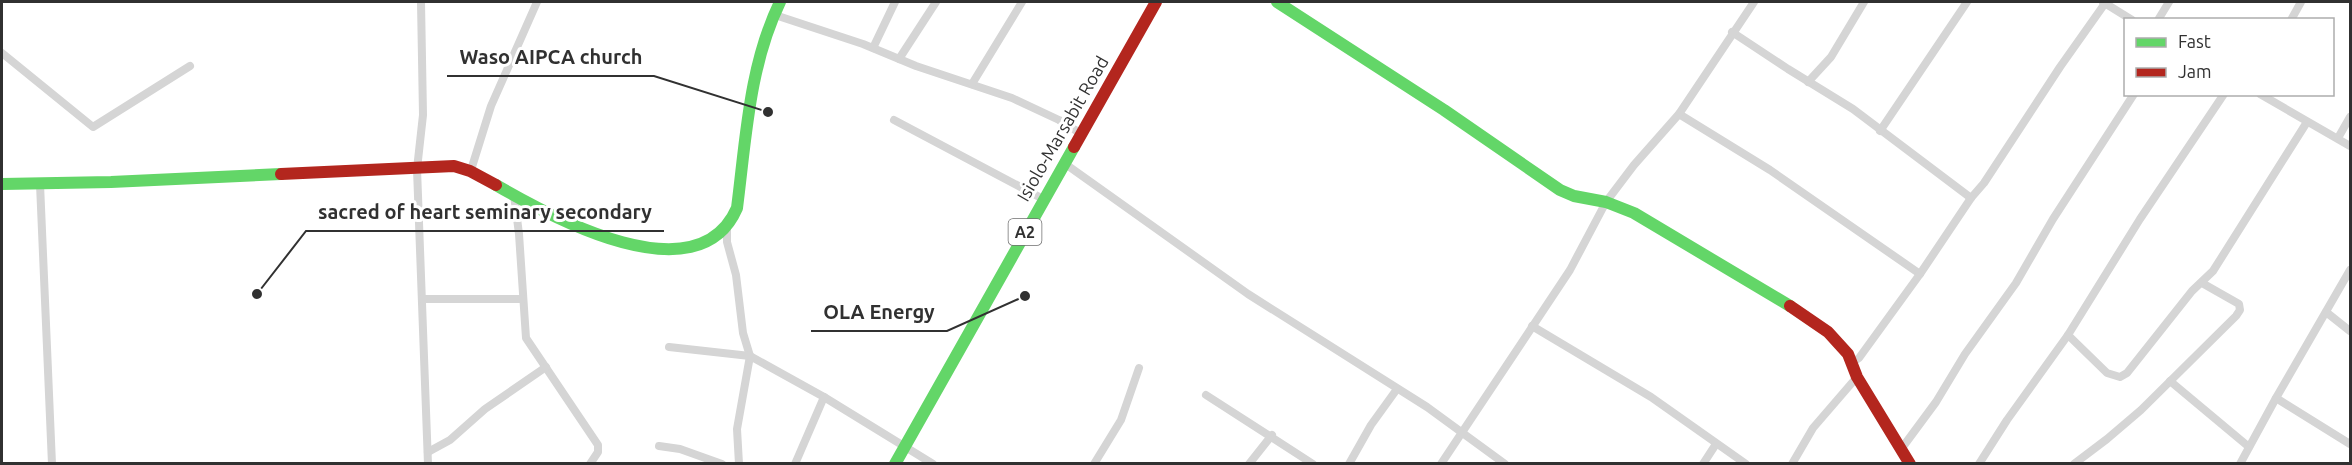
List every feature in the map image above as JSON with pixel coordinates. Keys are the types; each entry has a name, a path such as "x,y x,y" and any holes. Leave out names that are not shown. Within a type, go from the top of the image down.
{"main road":[{"path":"2,184 454,166 471,170 514,195 601,238 643,248 694,246 708,241 727,227 735,215 740,197 755,73 767,30 780,2"},
{"name":"Isiolo-Marsabit Road","path":"895,464 1037,210 1045,200 1063,162 1156,2"},
{"path":"1277,2 1444,110 1560,190 1574,196 1606,202 1648,220 1787,303 1828,332 1853,362 1857,376 1910,464"}],"street":[{"path":"421,2 423,115 417,169 428,464"},
{"path":"471,170 491,106 537,2"},
{"path":"873,48 895,2"},
{"path":"899,60 936,2"},
{"path":"972,84 1022,2"},
{"path":"1441,464 1570,270 1606,202 1634,165 1679,114 1754,2"},
{"path":"1808,82 1830,57 1864,2"},
{"path":"1880,131 1966,2"},
{"path":"1853,362 1859,358 1920,274 1971,198 1984,183 2105,2 2129,18"},
{"path":"2159,18 2169,2"},
{"path":"2292,18 2301,2"},
{"path":"775,15 1012,98 1059,120 1080,133"},
{"path":"1732,32 1852,109 1971,198"},
{"path":"2,53 93,127 190,66"},
{"path":"1902,448 1936,402 1965,354 2016,283 2133,96"},
{"path":"1979,464 2007,420 2068,335 2140,219 2223,96"},
{"path":"2263,96 2350,146"},
{"path":"1679,114 1770,170 1920,274"},
{"path":"2338,138 2350,117"},
{"path":"894,120 1045,200"},
{"path":"2068,335 2107,373 2124,376 2141,358 2192,291 2213,271 2307,122"},
{"path":"1063,162 1248,294 1427,407 1505,464"},
{"path":"40,184 52,464"},
{"path":"514,195 526,338 598,445 598,452 590,464"},
{"path":"727,227 743,333 750,356 737,429 739,464"},
{"path":"2240,464 2350,270"},
{"path":"2074,464 2107,439 2236,316 2240,310 2239,304 2202,283"},
{"path":"422,299 522,299"},
{"path":"2326,312 2350,331"},
{"path":"1532,326 1651,397 1746,464"},
{"path":"669,347 750,356 824,397 933,464"},
{"path":"428,452 450,440 484,409 546,368"},
{"path":"1094,464 1121,420 1139,368"},
{"path":"1792,464 1813,428 1857,376"},
{"path":"2170,381 2249,447"},
{"path":"1349,464 1371,424 1397,389"},
{"path":"1206,395 1272,435 1313,464"},
{"path":"795,464 824,397"},
{"path":"2276,398 2350,444"},
{"path":"1249,464 1272,435"},
{"path":"1703,464 1716,444"},
{"path":"659,446 680,449 722,464"}],"traffic: fast":[{"path":"496,185 551,215 623,242 658,249 691,247 718,234 737,208 746,129 755,77 761,51 780,2"},
{"path":"1277,2 1444,110 1560,190 1574,196 1606,202 1634,213 1790,306"},
{"path":"895,464 1074,147"},
{"path":"2,184 111,182 281,174"}],"traffic: jam":[{"path":"1074,147 1156,2"},
{"path":"281,174 454,166 470,171 496,185"},
{"path":"1790,306 1828,332 1848,354 1857,377 1910,464"}],"place":[{"name":"Waso AIPCA church","path":"768,112"},
{"name":"sacred of heart seminary secondary","path":"257,294"},
{"name":"OLA Energy","path":"1025,296"}]}
